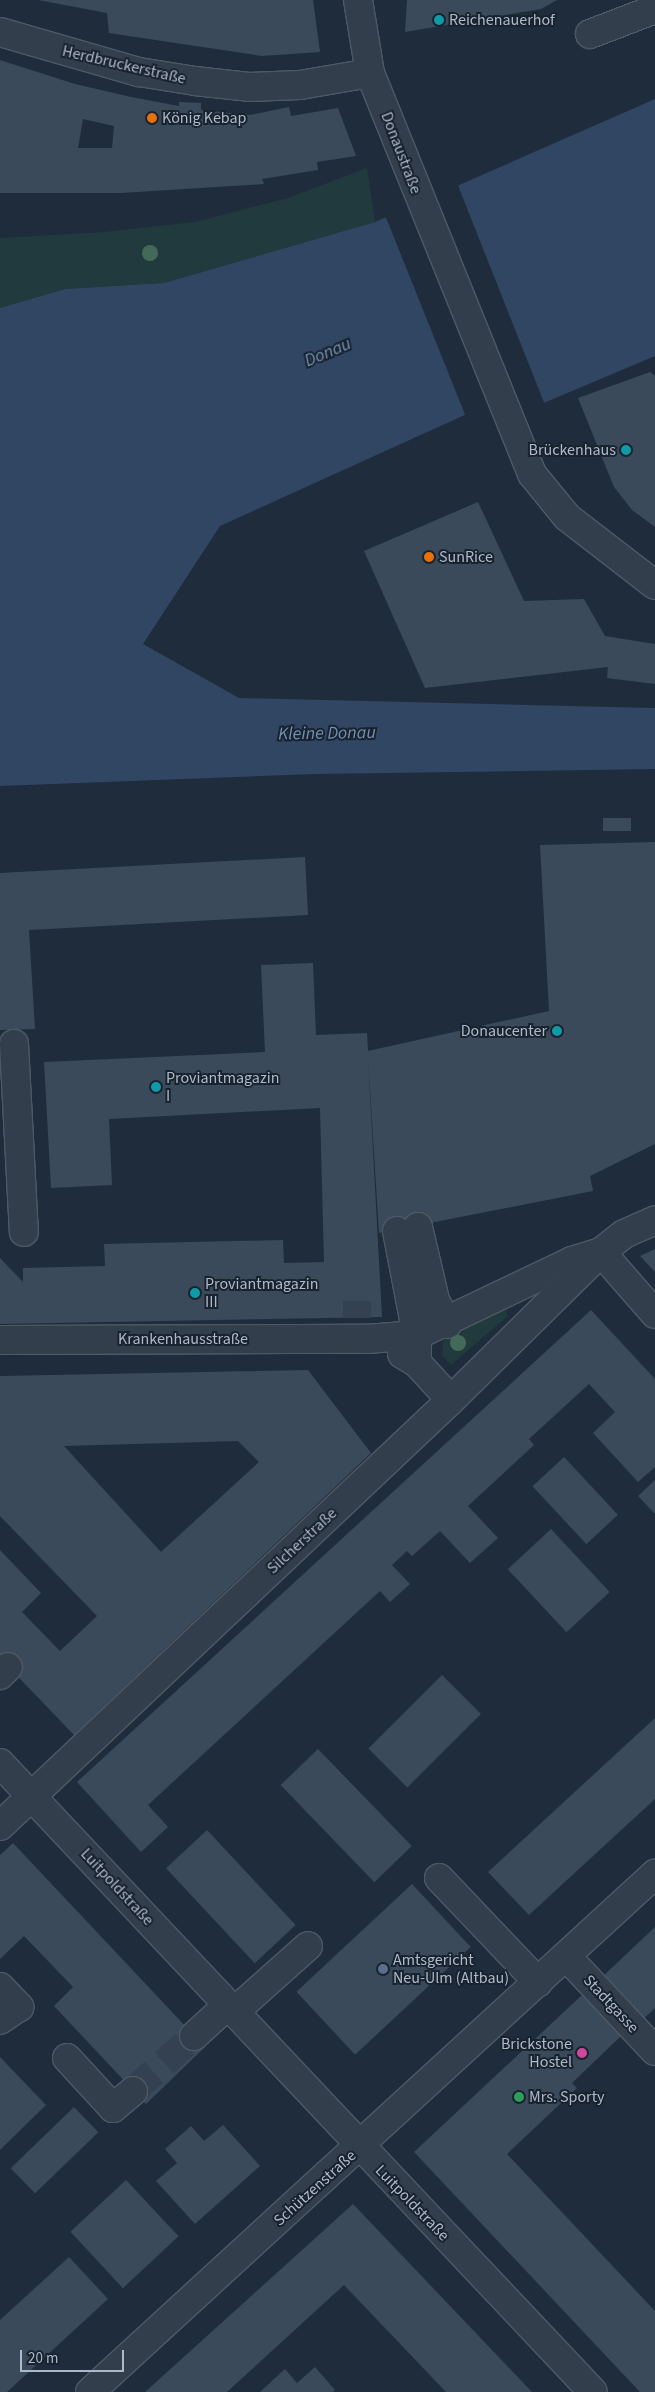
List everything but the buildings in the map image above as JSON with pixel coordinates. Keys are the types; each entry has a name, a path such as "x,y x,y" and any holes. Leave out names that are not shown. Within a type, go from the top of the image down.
{"street":[{"name":"Donaustraße","path":"358,0 370,73 518,440 540,487 567,517 655,585"},
{"path":"590,34 655,9"},
{"name":"Herdbruckerstraße","path":"0,32 139,72 249,87 300,85 370,73"},
{"path":"14,1044 24,1232"},
{"name":"Krankenhausstraße","path":"0,1340 360,1332 417,1335 446,1324 572,1261 601,1252 624,1234 655,1220"},
{"path":"417,1363 417,1335 408,1229 446,1324"},
{"path":"601,1252 655,1314"},
{"name":"Silcherstraße","path":"0,1826 451,1400 601,1252"},
{"name":"Krankenhausstraße","path":"360,1332 417,1363 451,1400"},
{"name":"Luitpoldstraße","path":"0,1763 231,2008 359,2148 593,2392"},
{"name":"Schützenstraße","path":"90,2392 359,2148 655,1874"},
{"path":"439,1878 538,1982"},
{"path":"194,2036 308,1946"},
{"name":"Stadtgasse","path":"566,1956 655,2051"},
{"path":"0,1987 19,2007 0,2020"},
{"path":"67,2058 114,2108 133,2091"}],"green space":[{"path":"367,168 375,222 164,283 65,289 0,308 0,238 104,232 195,222 288,198"},
{"path":"506,1309 508,1316 451,1365 442,1355 443,1342 451,1333"}],"water":[{"path":"655,99 655,356 508,418 500,399 220,526 143,644 239,698 655,708 655,769 315,774 0,786 0,308 65,289 164,283 375,222"}],"pier":[{"path":"457,183 545,405 508,420 499,402 466,417 385,215"}],"tunnel":[{"path":"357,1301 357,1318"},
{"path":"133,2091 194,2036"}],"place":[{"name":"Reichenauerhof","path":"439,20"},
{"name":"König Kebap","path":"152,118"},
{"name":"Brückenhaus","path":"626,450"},
{"name":"SunRice","path":"429,557"},
{"name":"Donaucenter","path":"557,1031"},
{"name":"Proviantmagazin I","path":"156,1087"},
{"name":"Proviantmagazin III","path":"195,1293"},
{"name":"Amtsgericht Neu-Ulm (Altbau)","path":"383,1969"},
{"name":"Brickstone Hostel","path":"582,2053"},
{"name":"Mrs. Sporty","path":"519,2097"}],"water label":[{"name":"Donau","path":"328,353"},
{"name":"Kleine Donau","path":"327,734"}]}
